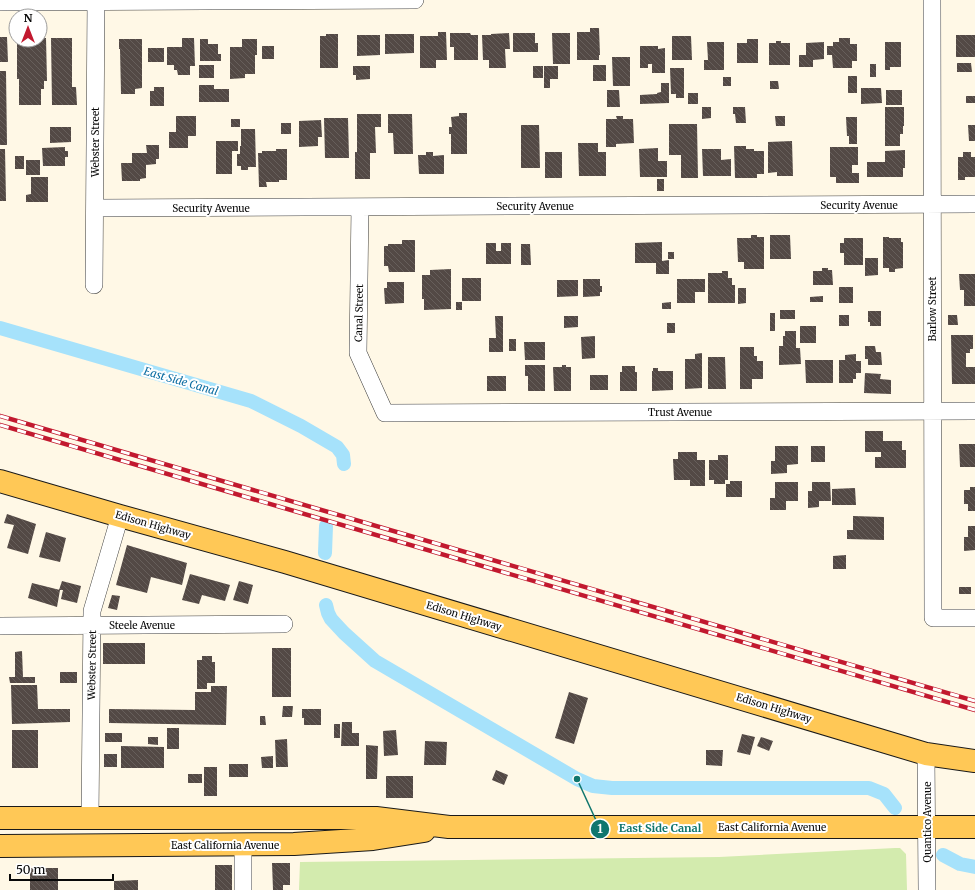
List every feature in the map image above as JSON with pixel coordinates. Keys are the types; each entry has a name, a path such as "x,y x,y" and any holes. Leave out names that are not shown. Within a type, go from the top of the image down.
{"main road":[{"name":"Edison Highway","path":"0,481 292,564 926,754 975,777"},
{"name":"Edison Highway","path":"926,754 975,761"},
{"name":"East California Avenue","path":"0,818 376,818 449,827 975,826"},
{"path":"0,833 66,831 80,827 90,818"},
{"name":"East California Avenue","path":"0,846 294,844 373,839 449,827"}],"street":[{"path":"0,2 414,0"},
{"name":"Barlow Street","path":"932,0 933,618 975,618"},
{"name":"Webster Street","path":"94,285 96,1"},
{"name":"Security Avenue","path":"95,208 975,204"},
{"name":"Canal Street","path":"360,207 358,353 385,413"},
{"name":"Trust Avenue","path":"385,413 975,411"},
{"name":"Webster Street","path":"90,818 92,611 120,516"},
{"name":"Steele Avenue","path":"0,626 284,624"},
{"name":"Quantico Avenue","path":"926,754 927,890"},
{"path":"243,845 243,890"}],"green space":[{"path":"900,848 906,854 907,890 299,890 300,862 719,857"}],"building":[{"path":"590,28 599,28 599,60 577,60 577,32 590,32"},
{"path":"438,32 446,32 447,60 436,60 436,68 420,68 420,36 438,36"},
{"path":"450,33 470,33 471,35 478,35 478,60 454,60 454,47 450,47"},
{"path":"509,33 510,49 505,49 506,68 489,68 489,60 483,60 482,35"},
{"path":"513,33 535,33 535,43 538,43 538,52 513,52"},
{"path":"552,33 570,33 570,64 553,64"},
{"path":"326,34 338,34 338,68 320,68 320,36 326,36"},
{"path":"385,34 414,34 414,53 385,54"},
{"path":"357,35 380,35 380,55 357,56"},
{"path":"956,35 975,35 975,57 956,57"},
{"path":"672,36 691,36 692,60 672,60"},
{"path":"0,37 7,37 8,62 0,62"},
{"path":"51,38 72,38 72,87 76,87 77,105 52,105"},
{"path":"182,38 194,38 195,66 190,66 190,75 178,75 177,70 174,70 174,65 167,65 167,47 182,47"},
{"path":"839,38 850,38 850,44 857,44 857,61 852,61 852,68 833,68 832,55 827,55 827,46 833,46 833,42 839,42"},
{"path":"119,39 142,39 142,88 135,89 135,94 121,94"},
{"path":"200,39 208,39 208,44 218,44 218,54 221,54 221,61 200,61"},
{"path":"242,39 257,39 255,74 245,74 245,78 230,79 230,47 242,47"},
{"path":"747,39 758,39 758,63 737,63 737,43 747,43"},
{"path":"776,41 781,41 781,43 790,43 790,65 769,65 769,43 776,43"},
{"path":"707,42 724,42 724,70 704,70 704,60 708,60"},
{"path":"824,42 824,59 813,60 813,67 799,67 799,55 806,55 806,43"},
{"path":"885,42 901,42 901,67 890,67 890,70 885,70"},
{"path":"262,46 274,46 274,59 262,59"},
{"path":"640,46 658,46 658,49 665,48 665,73 652,73 652,64 648,64 648,68 640,68"},
{"path":"17,48 46,48 47,81 44,81 44,89 41,89 41,105 19,105 19,79 17,79"},
{"path":"148,48 164,48 164,62 148,62"},
{"path":"612,57 630,57 630,86 613,86"},
{"path":"957,63 971,63 972,72 957,72"},
{"path":"870,64 876,64 876,77 870,77"},
{"path":"199,65 214,65 214,78 199,78"},
{"path":"593,65 606,65 606,81 593,81"},
{"path":"353,66 370,66 370,79 356,80 356,75 353,75"},
{"path":"533,66 543,66 543,78 533,78"},
{"path":"544,66 558,66 558,79 550,79 550,88 544,88"},
{"path":"670,68 684,68 684,98 676,98 676,94 671,94"},
{"path":"0,71 6,71 7,145 0,145"},
{"path":"848,76 857,76 857,93 848,93"},
{"path":"723,77 731,77 731,86 723,86"},
{"path":"770,81 778,81 779,89 770,89"},
{"path":"661,83 669,83 669,103 640,104 640,95 657,94 661,92"},
{"path":"199,85 214,85 214,89 229,89 229,102 199,102"},
{"path":"154,87 164,87 164,106 150,106 150,91 154,91"},
{"path":"861,88 881,88 882,103 861,104"},
{"path":"607,90 619,90 620,107 607,107"},
{"path":"886,90 902,90 902,105 886,105"},
{"path":"688,93 698,93 698,104 688,104"},
{"path":"966,96 975,96 975,103 966,103"},
{"path":"702,107 711,107 711,118 702,119"},
{"path":"733,107 745,107 746,123 736,123 735,114 733,114"},
{"path":"885,107 904,107 904,126 903,134 900,134 900,146 885,146"},
{"path":"459,113 467,113 467,154 451,154 451,134 449,134 449,127 452,127 451,117 459,116"},
{"path":"357,114 381,114 381,127 375,127 376,153 370,153 370,179 355,179"},
{"path":"388,114 412,114 413,154 394,154 393,133 388,133"},
{"path":"176,116 196,116 196,136 188,136 188,148 169,148 169,132 176,132"},
{"path":"616,116 623,116 623,119 633,119 634,143 616,144 616,147 606,147 606,119 617,119"},
{"path":"775,116 785,116 785,126 776,126"},
{"path":"846,117 857,117 857,144 849,144"},
{"path":"324,118 348,118 349,158 325,158"},
{"path":"231,119 240,119 240,127 231,127"},
{"path":"321,120 322,137 318,137 318,146 299,147 299,121"},
{"path":"281,123 291,123 291,134 281,134"},
{"path":"669,124 697,124 698,178 681,178 681,155 669,155"},
{"path":"521,125 539,125 540,168 521,168"},
{"path":"968,125 975,125 975,141 969,141"},
{"path":"50,127 71,127 71,142 50,143"},
{"path":"241,129 255,129 256,167 248,167 248,170 241,170 241,166 237,166 237,154 240,154 241,146"},
{"path":"216,141 238,141 238,151 232,151 232,174 216,174"},
{"path":"792,141 793,176 777,176 777,172 768,173 768,142"},
{"path":"578,143 598,143 598,152 606,152 606,176 579,176"},
{"path":"146,145 159,145 159,159 156,159 156,164 146,165 146,178 140,179 140,181 122,181 121,163 132,163 132,153 147,153"},
{"path":"734,146 746,146 746,149 764,151 764,174 757,174 757,178 735,178"},
{"path":"65,147 65,151 68,151 68,157 65,157 65,166 43,166 42,148"},
{"path":"830,147 858,147 858,165 852,165 852,173 859,173 859,183 836,183 836,177 830,177"},
{"path":"658,148 658,161 667,161 667,177 640,177 639,149"},
{"path":"0,149 5,149 6,201 0,201"},
{"path":"276,149 287,149 287,180 279,180 279,182 266,182 267,187 259,187 258,153 262,153 262,151 276,151"},
{"path":"702,149 721,149 721,160 731,159 731,176 703,176"},
{"path":"905,150 905,168 903,168 903,177 867,177 867,162 885,162 885,151"},
{"path":"426,152 433,152 433,156 444,155 444,174 419,174 418,155 426,155"},
{"path":"545,152 562,152 562,178 545,178"},
{"path":"963,152 971,152 971,157 975,157 975,177 965,177 965,180 958,180 958,157 963,157"},
{"path":"15,156 24,156 24,169 15,169"},
{"path":"26,160 40,160 40,175 26,175"},
{"path":"31,177 48,177 48,202 26,202 26,195 31,194"},
{"path":"657,179 664,179 664,191 657,191"},
{"path":"751,235 764,237 764,269 744,269 744,262 738,262 737,238 751,238"},
{"path":"770,235 790,235 791,259 770,259"},
{"path":"883,237 901,238 901,242 903,242 903,268 895,269 895,272 889,272 889,268 883,268"},
{"path":"844,238 863,238 863,265 844,265 844,253 840,253 840,243 844,243"},
{"path":"402,240 415,240 415,272 389,272 388,266 384,266 384,246 388,246 388,244 402,244"},
{"path":"662,242 662,261 669,260 669,274 656,274 656,263 635,263 635,243"},
{"path":"486,243 496,243 496,251 501,251 501,243 511,243 511,264 486,264"},
{"path":"521,244 530,244 531,265 521,265"},
{"path":"668,252 674,252 674,259 668,259"},
{"path":"865,258 878,258 878,275 865,276"},
{"path":"822,268 832,270 833,285 813,285 813,271 822,271"},
{"path":"451,269 451,309 424,310 424,299 422,299 422,275 430,275 430,270"},
{"path":"722,271 728,271 728,278 732,278 732,285 735,285 735,303 708,303 708,273 722,273"},
{"path":"959,274 975,274 975,306 964,306 964,290 960,290"},
{"path":"462,278 481,278 481,301 462,301"},
{"path":"583,279 600,279 602,292 600,292 600,296 583,297"},
{"path":"677,279 705,279 705,292 695,292 695,303 677,303"},
{"path":"557,280 578,280 578,296 557,297"},
{"path":"387,282 404,282 404,303 385,304 384,288 387,288"},
{"path":"839,287 853,287 853,303 839,303"},
{"path":"738,288 746,288 746,303 738,304"},
{"path":"823,296 823,302 810,302 810,297"},
{"path":"456,302 462,302 462,310 456,310"},
{"path":"671,302 671,309 662,309 662,303"},
{"path":"780,310 795,310 795,319 780,319"},
{"path":"868,311 881,311 881,326 870,326 870,322 868,322"},
{"path":"770,313 775,313 775,331 770,331"},
{"path":"839,315 849,315 849,326 839,326"},
{"path":"948,315 957,315 958,325 948,325"},
{"path":"495,316 503,316 503,352 489,352 489,338 496,338"},
{"path":"564,316 578,316 578,327 564,328"},
{"path":"667,323 675,323 675,333 667,333"},
{"path":"800,326 816,326 816,343 800,343"},
{"path":"785,331 796,331 796,348 800,348 801,364 779,365 779,346 783,346 783,336 785,336"},
{"path":"951,335 973,335 973,349 970,349 970,353 966,353 966,367 975,367 975,384 952,384"},
{"path":"595,336 595,358 582,359 581,337"},
{"path":"509,339 516,339 516,351 509,351"},
{"path":"524,342 545,342 545,360 525,360"},
{"path":"865,346 875,346 876,352 881,352 882,365 868,365 868,359 865,359"},
{"path":"740,347 754,347 754,356 757,356 757,361 763,361 763,379 752,379 752,389 740,389"},
{"path":"702,353 702,388 685,389 685,359 695,359 695,354"},
{"path":"856,354 856,361 861,361 861,373 856,373 856,379 853,379 853,383 839,383 839,360 845,360 845,355"},
{"path":"708,357 725,357 726,389 708,389"},
{"path":"805,360 833,360 833,383 806,383"},
{"path":"525,365 545,365 545,391 528,391 528,376 525,376"},
{"path":"562,365 571,367 571,391 554,391 553,367 562,367"},
{"path":"622,366 635,366 635,372 637,372 637,391 620,391 620,372 622,372"},
{"path":"653,368 658,368 658,371 673,371 673,390 652,391"},
{"path":"865,373 881,374 880,379 891,380 891,394 864,393"},
{"path":"590,375 608,375 608,390 590,390"},
{"path":"487,376 506,376 506,391 487,391"},
{"path":"865,431 883,431 883,441 902,441 902,450 906,450 906,468 875,468 875,457 881,457 881,452 865,452"},
{"path":"959,444 975,444 975,467 960,467"},
{"path":"775,446 798,446 798,464 787,465 787,473 771,474 771,461 775,461"},
{"path":"811,446 825,446 825,462 811,462"},
{"path":"678,452 697,452 697,460 705,460 705,486 690,486 690,480 674,480 673,459 678,459"},
{"path":"718,455 728,455 728,480 725,480 725,484 714,484 714,480 709,480 709,460 718,460"},
{"path":"730,481 742,481 742,497 726,497 726,484 730,484"},
{"path":"775,482 798,482 798,501 786,501 786,510 770,510 770,498 775,498"},
{"path":"812,482 830,482 831,501 819,501 819,507 808,508 808,491 812,491"},
{"path":"970,487 975,487 975,511 968,511 968,504 964,504 964,490 970,490"},
{"path":"855,488 856,505 832,505 832,489"},
{"path":"7,514 36,524 28,554 7,548 14,525 4,523"},
{"path":"853,516 884,517 884,540 847,539 847,530 853,530"},
{"path":"968,526 975,526 975,550 964,551 964,537 968,537"},
{"path":"46,532 66,538 60,562 39,557"},
{"path":"127,545 187,563 182,585 151,577 147,593 116,585"},
{"path":"846,555 846,569 833,569 833,556"},
{"path":"190,574 230,585 225,601 202,595 199,604 182,600"},
{"path":"62,581 81,586 77,603 61,599 63,590 59,590"},
{"path":"239,581 253,585 248,604 233,600"},
{"path":"32,583 60,590 57,607 28,598"},
{"path":"959,587 971,587 971,594 959,594"},
{"path":"112,595 120,596 117,610 108,608"},
{"path":"103,643 145,643 145,664 103,664"},
{"path":"272,648 291,648 291,697 272,697"},
{"path":"22,651 23,677 35,677 35,683 10,683 9,677 15,677 15,652"},
{"path":"202,656 212,656 212,662 215,662 215,683 207,683 207,689 197,689 197,660 202,660"},
{"path":"60,672 77,672 77,683 60,683"},
{"path":"11,685 37,685 38,709 70,709 70,722 12,724"},
{"path":"211,686 227,686 226,725 109,723 109,709 195,710 195,692 211,692"},
{"path":"569,692 588,698 574,744 555,738"},
{"path":"283,706 293,706 292,717 282,717"},
{"path":"302,709 321,709 321,725 304,725"},
{"path":"260,716 265,716 266,725 260,725"},
{"path":"342,722 352,722 352,733 359,733 359,746 341,746"},
{"path":"334,724 340,724 340,738 334,738"},
{"path":"167,728 179,728 179,749 167,749"},
{"path":"12,730 38,730 38,768 12,768"},
{"path":"396,730 398,755 384,756 383,731"},
{"path":"105,733 122,733 122,742 105,742"},
{"path":"742,734 755,737 750,755 737,752"},
{"path":"148,737 158,737 158,745 148,744"},
{"path":"761,737 773,741 769,751 757,746"},
{"path":"287,739 288,767 276,767 275,740"},
{"path":"425,741 447,742 446,765 424,765"},
{"path":"366,745 378,746 377,779 366,779"},
{"path":"121,746 164,747 164,768 121,768"},
{"path":"706,750 723,750 722,766 706,765"},
{"path":"104,754 117,754 117,767 104,767"},
{"path":"273,756 273,768 262,768 261,757"},
{"path":"229,764 248,764 248,777 229,777"},
{"path":"204,767 217,767 217,796 204,796"},
{"path":"496,770 508,775 504,785 492,780"},
{"path":"188,774 202,774 202,783 188,783"},
{"path":"386,776 413,776 413,798 386,798"},
{"path":"272,863 290,863 290,885 283,885 283,890 273,890"},
{"path":"215,865 232,865 232,890 215,890"},
{"path":"30,868 58,868 58,890 30,890"},
{"path":"138,880 138,890 114,890 114,881"}],"waterway":[{"name":"East Side Canal","path":"0,328 251,401 301,426 337,447 343,455 344,464"},
{"name":"East Side Canal","path":"325,553 326,526"},
{"name":"East Side Canal","path":"326,605 331,619 375,661 577,779 593,786 612,788 869,788 884,794 895,808"},
{"name":"East Side Canal","path":"943,855 960,864 975,867"}],"railway":[{"path":"0,416 975,701"},
{"path":"0,425 975,710"}],"place":[{"name":"East Side Canal","path":"577,779"}]}
